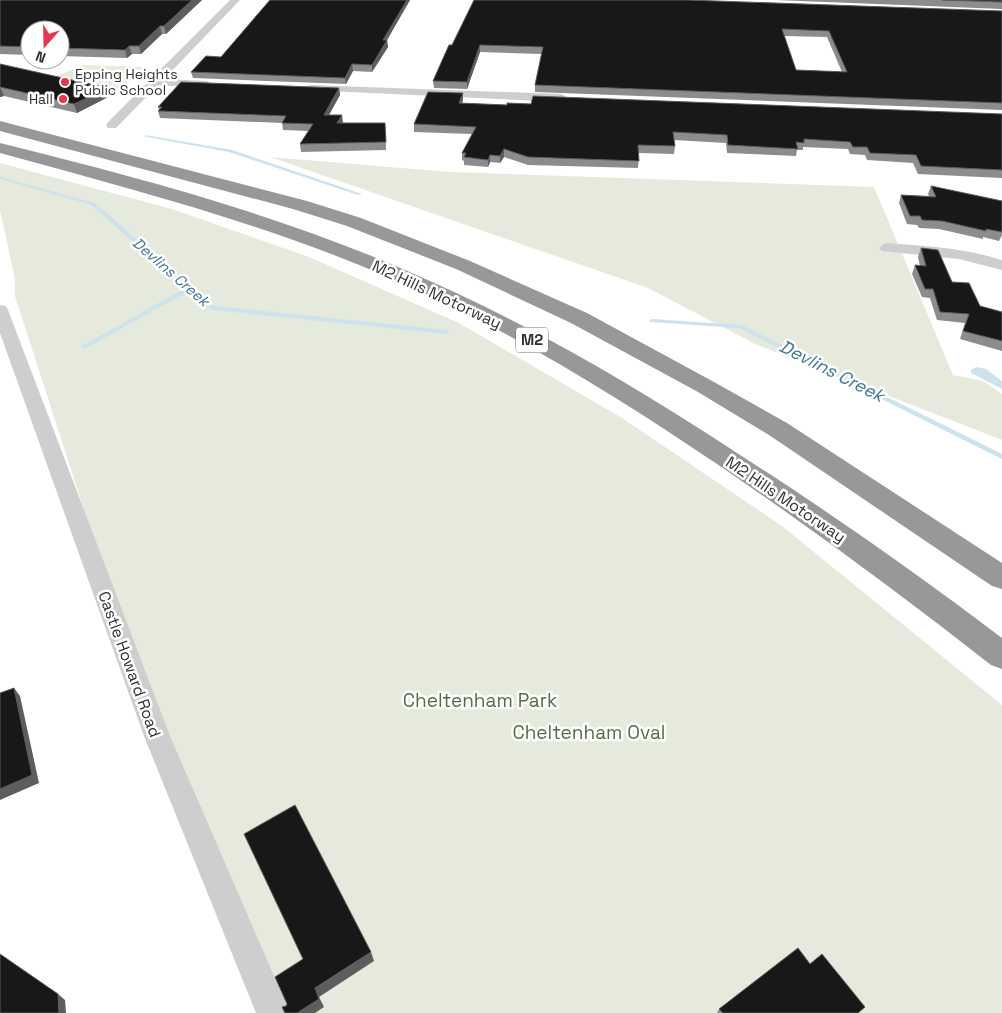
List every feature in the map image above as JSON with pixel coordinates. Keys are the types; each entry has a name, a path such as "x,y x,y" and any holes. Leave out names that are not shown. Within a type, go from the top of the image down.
{"highway":[{"name":"M2 Hills Motorway","path":"0,126 300,205 354,222 479,272 579,318 762,420 872,490 1002,578"},
{"name":"M2 Hills Motorway","path":"0,148 206,205 278,228 376,265 456,300 555,352 643,402 862,550 947,612 1002,656"}],"street":[{"path":"112,125 234,0"},
{"path":"153,82 222,85"},
{"path":"302,88 571,98"},
{"path":"887,248 952,252 978,256 1002,265"},
{"name":"Castle Howard Road","path":"0,310 157,736 273,1013"}],"green space":[{"path":"83,65 143,67 128,83 108,95 45,81"},
{"path":"270,157 450,172 874,187 953,375 983,381 1002,394 1002,440 755,344 648,288"},
{"name":"Cheltenham Park","path":"0,163 172,209 309,257 459,323 622,418 782,526 1002,705 1002,1013 273,1013 157,736 15,296 15,279 0,210"}],"water":[{"path":"976,367 986,369 1002,381 1002,389 971,373 971,370"}],"building":[{"path":"0,0 192,0 139,46 129,46 125,50 70,48 70,20 20,20 20,47 0,46"},
{"path":"270,0 407,0 383,40 387,40 372,65 352,64 345,78 191,72 206,56 221,57"},
{"path":"474,0 688,0 1002,11 1002,103 535,85 543,47 480,45 467,82 433,81 449,45 452,45","holes":["782,29 829,31 847,72 796,70"]},
{"path":"942,0 1002,0 1002,2"},
{"path":"0,64 20,70 108,88 74,104 0,87"},
{"path":"181,82 339,88 324,115 342,115 337,123 385,123 386,142 300,144 313,124 282,123 286,116 158,111 162,107 158,107"},
{"path":"428,92 463,93 459,103 507,105 507,103 531,104 533,96 1002,114 1002,170 921,166 916,155 870,153 867,147 853,147 850,142 804,139 804,143 796,142 798,149 728,145 727,135 673,132 675,146 638,145 639,161 528,157 504,149 500,156 490,155 488,160 464,157 466,153 462,153 476,127 414,124"},
{"path":"931,186 1002,201 1002,232 986,229 986,231 942,221 922,220 920,216 910,216 901,195 936,197"},
{"path":"921,248 938,250 952,282 969,283 980,306 1002,312 1002,341 963,331 969,314 940,312 933,289 925,289 915,265 926,266"},
{"path":"14,688 32,775 0,789 0,693"},
{"path":"295,805 371,952 315,988 319,999 297,1013 285,1013 282,1007 287,1004 275,977 303,959 244,834"},
{"path":"798,948 810,964 822,954 865,1007 858,1013 723,1013 719,1009"},
{"path":"0,954 58,994 59,1013 0,1013"}],"waterway":[{"path":"147,136 230,151 360,194"},
{"name":"Devlins Creek","path":"0,178 93,204 212,308 447,332"},
{"path":"84,347 189,288"},
{"name":"Devlins Creek","path":"652,321 740,326 1002,457"}],"place":[{"name":"Epping Heights Public School","path":"65,82"},
{"name":"Hall","path":"63,99"}],"park label":[{"name":"Cheltenham Oval","path":"589,732"}]}
